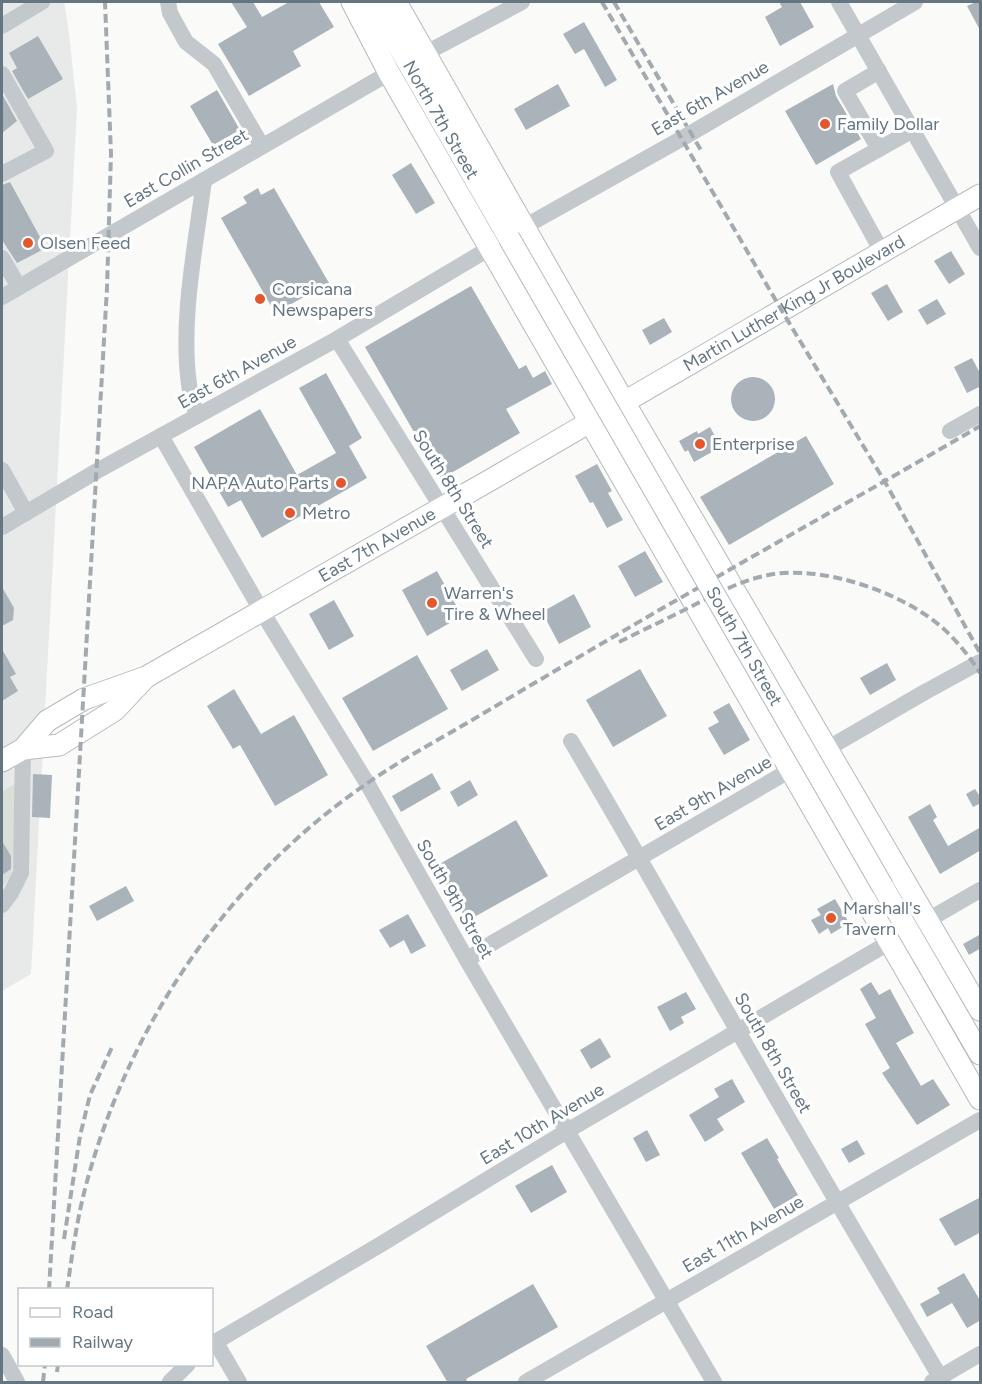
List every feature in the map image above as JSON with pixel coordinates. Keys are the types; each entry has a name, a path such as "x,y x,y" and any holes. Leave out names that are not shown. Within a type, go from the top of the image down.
{"main road":[{"path":"352,2 389,73 490,248 607,412 828,748 981,1010"},
{"name":"North 7th Street","path":"373,2 517,233"},
{"path":"396,2 426,53 791,770 981,1099"},
{"name":"Martin Luther King Jr Boulevard","path":"607,412 981,195"},
{"name":"South 7th Street","path":"517,233 883,887 981,1054"},
{"name":"East 7th Avenue","path":"2,761 23,749 47,722 84,699 146,677 607,412"}],"street":[{"path":"2,26 42,2"},
{"path":"168,2 170,13 186,42 214,64 262,146"},
{"path":"426,53 522,2"},
{"path":"839,2 981,248"},
{"name":"East 6th Avenue","path":"517,233 915,2"},
{"path":"879,71 845,91 879,149"},
{"name":"East Collin Street","path":"2,297 389,73"},
{"path":"2,74 46,150 2,174"},
{"path":"882,252 838,172 913,130"},
{"path":"196,416 189,386 187,343 190,291 204,180"},
{"name":"East 6th Avenue","path":"2,527 196,416 337,339 490,248"},
{"path":"2,258 19,287"},
{"name":"South 8th Street","path":"337,339 536,659"},
{"path":"950,431 981,414"},
{"name":"South 9th Street","path":"161,436 261,610 367,783 467,960 714,1383"},
{"path":"2,470 26,513"},
{"name":"East 9th Avenue","path":"467,960 494,942 828,748 981,662"},
{"name":"South 8th Street","path":"572,741 938,1381"},
{"path":"2,904 11,893 21,873 23,749"},
{"path":"928,920 981,890"},
{"name":"East 10th Avenue","path":"213,1342 890,942"},
{"name":"East 11th Avenue","path":"526,1383 981,1120"},
{"path":"213,1342 239,1383"},
{"path":"938,1381 981,1354"},
{"path":"2,1355 17,1383"},
{"path":"170,1383 187,1366"}],"shaded area":[{"path":"2,2 64,2 77,108 31,974 2,991"},
{"path":"16,783 12,875 2,887 2,792"}],"building":[{"path":"231,2 253,2 262,17 289,2 319,2 334,27 293,51 301,66 249,96 218,44 247,27"},
{"path":"779,2 800,2 814,27 780,46 765,17 782,7"},
{"path":"981,2 981,32 967,6"},
{"path":"584,22 617,80 605,87 584,49 575,54 563,34"},
{"path":"38,36 63,79 28,99 12,71 17,68 9,53"},
{"path":"558,84 570,106 526,130 514,109"},
{"name":"Family Dollar","path":"833,84 836,96 861,139 816,165 785,111"},
{"path":"217,90 240,130 213,145 190,106"},
{"path":"2,94 17,121 2,133"},
{"path":"411,163 435,203 416,214 392,175"},
{"path":"10,182 46,248 17,263 2,240 2,185"},
{"path":"258,188 261,195 274,188 329,283 275,313 221,218 247,203 243,197"},
{"path":"951,251 965,274 949,284 934,261"},
{"path":"887,284 903,312 888,321 871,293"},
{"path":"471,286 519,369 526,365 533,378 545,371 552,384 506,409 520,433 441,479 365,347"},
{"path":"937,299 946,314 927,325 918,310"},
{"path":"664,318 672,332 650,345 642,330"},
{"path":"972,358 981,375 981,386 967,393 954,367"},
{"path":"326,373 362,438 349,446 367,478 262,538 241,500 228,507 194,447 260,409 297,475 336,453 299,388"},
{"path":"753,377 768,384 775,399 768,414 753,421 738,414 731,399 738,384"},
{"name":"Enterprise","path":"710,427 721,447 694,462 688,450 685,452 679,441"},
{"path":"806,436 834,484 729,545 700,497"},
{"path":"597,464 612,491 608,493 623,520 607,528 575,476"},
{"path":"645,551 663,582 635,597 618,566"},
{"name":"Warren's Tire & Wheel","path":"437,571 462,616 427,636 402,590"},
{"path":"2,587 14,608 13,620 2,626"},
{"path":"574,594 591,627 559,644 542,612"},
{"path":"334,600 354,636 329,650 309,614"},
{"path":"2,649 16,674 10,677 18,691 2,701"},
{"path":"487,649 499,670 462,691 450,670"},
{"path":"417,655 448,709 373,751 342,698"},
{"path":"887,663 896,680 870,695 860,678"},
{"path":"640,669 667,716 613,747 586,700"},
{"path":"234,689 261,734 294,715 328,775 275,806 240,745 233,749 207,706"},
{"path":"729,703 750,740 724,755 708,728 719,722 713,712"},
{"path":"432,773 441,789 401,812 392,796"},
{"path":"33,774 52,775 50,818 32,817"},
{"path":"470,780 478,795 458,807 450,792"},
{"path":"975,789 981,798 981,803 973,807 966,794"},
{"path":"930,804 937,817 933,820 948,846 981,827 981,850 940,874 908,817"},
{"path":"516,820 548,876 467,921 436,866"},
{"path":"2,841 11,856 11,869 2,875"},
{"path":"126,886 134,901 97,921 89,906"},
{"name":"Marshall's Tavern","path":"835,899 849,923 831,934 828,928 819,934 811,920 821,915 817,909"},
{"path":"408,914 426,946 411,954 404,940 390,948 379,930"},
{"path":"981,934 981,948 969,955 963,944"},
{"path":"871,982 879,995 890,989 914,1033 896,1043 921,1086 933,1079 950,1105 917,1125 882,1073 890,1068 865,1024 876,1018 860,989"},
{"path":"686,992 696,1009 681,1017 684,1023 670,1031 657,1007"},
{"path":"600,1038 611,1057 591,1069 580,1050"},
{"path":"732,1079 745,1102 717,1119 724,1130 705,1142 689,1115 719,1097 714,1089"},
{"path":"647,1130 660,1155 646,1162 633,1138"},
{"path":"767,1138 798,1195 774,1209 741,1153"},
{"path":"857,1140 865,1154 849,1163 841,1149"},
{"path":"552,1165 567,1192 531,1213 515,1186"},
{"path":"981,1197 981,1232 955,1246 939,1219"},
{"path":"964,1273 981,1302 981,1320 967,1328 952,1303 927,1317 920,1304 940,1293 937,1288"},
{"path":"533,1284 558,1327 466,1379 468,1383 448,1383 426,1346"}],"railway":[{"path":"49,1288 107,288 111,154 105,2"},
{"path":"602,2 782,311 885,482 980,653"},
{"path":"614,2 702,152"},
{"path":"67,1288 83,1198 103,1130 125,1076 151,1024 180,975 214,928 251,884 292,843 336,806 405,759 980,426"},
{"path":"619,642 746,581 786,573 811,574 862,585 888,594 911,606 932,619 949,634 980,673"},
{"path":"64,1239 80,1136 90,1095 113,1045"},
{"path":"43,1382 45,1366"},
{"path":"57,1372 58,1366"}],"place":[{"name":"Family Dollar","path":"825,124"},
{"name":"Olsen Feed","path":"28,243"},
{"name":"Corsicana Newspapers","path":"260,299"},
{"name":"Enterprise","path":"700,444"},
{"name":"NAPA Auto Parts","path":"341,483"},
{"name":"Metro","path":"290,513"},
{"name":"Warren's Tire & Wheel","path":"432,603"},
{"name":"Marshall's Tavern","path":"831,918"}]}
